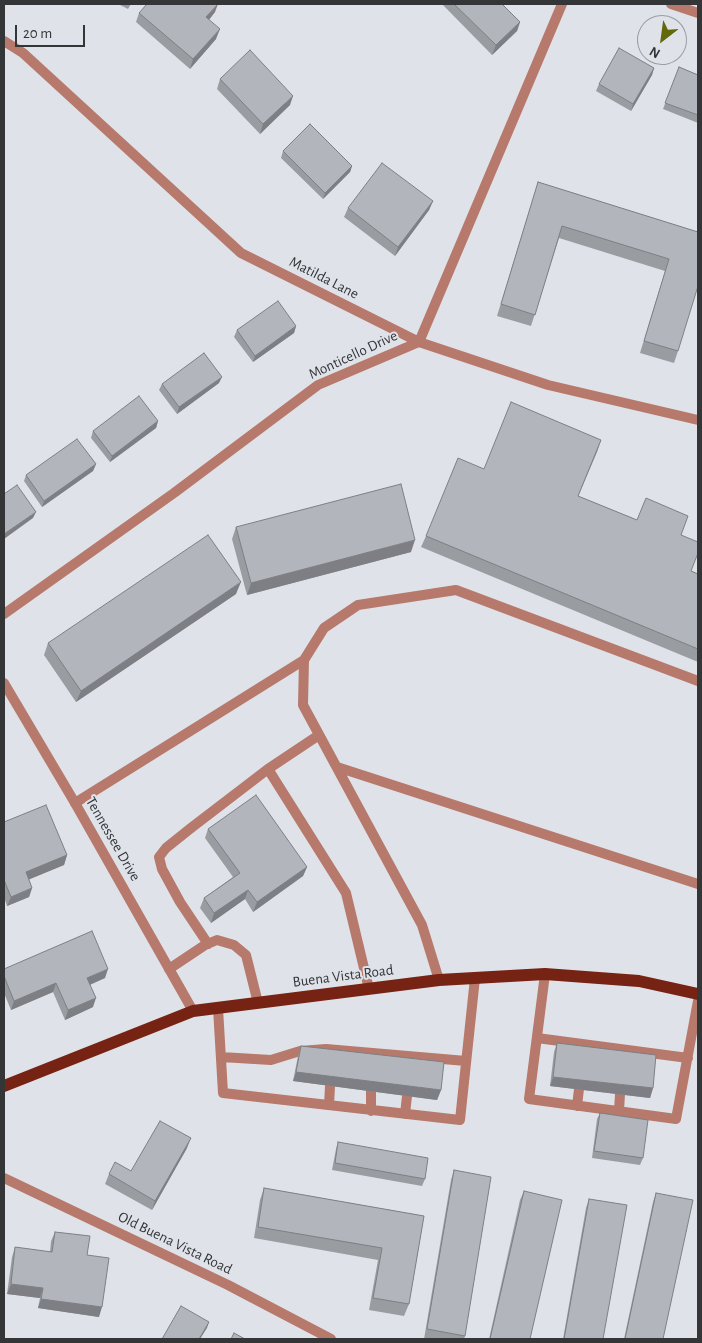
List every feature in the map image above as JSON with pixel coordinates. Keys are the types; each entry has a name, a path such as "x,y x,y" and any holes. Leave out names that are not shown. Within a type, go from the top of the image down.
{"main road":[{"name":"Buena Vista Road","path":"4,1086 193,1011 439,980 545,974 638,981 698,994"}],"street":[{"name":"Monticello Drive","path":"4,614 174,493 318,385 419,342 562,4"},
{"path":"671,4 698,13"},
{"name":"Matilda Lane","path":"4,42 23,53 241,253 419,342 548,385 698,420"},
{"path":"75,803 304,660 324,628 358,605 456,590 698,680"},
{"path":"304,660 303,705 422,925 439,980"},
{"name":"Tennessee Drive","path":"4,684 75,803 193,1011"},
{"path":"208,944 180,902 162,869 159,857 166,848 190,828 319,735"},
{"path":"337,768 698,884"},
{"path":"268,770 346,893 369,989"},
{"path":"169,969 217,940 234,944 246,955 258,1003"},
{"path":"545,974 529,1099 676,1119 698,1001"},
{"path":"218,1008 223,1093 460,1120 475,978"},
{"path":"537,1038 688,1058"},
{"path":"582,1056 583,1044"},
{"path":"622,1061 624,1049"},
{"path":"221,1057 271,1060 300,1052 333,1055 371,1052 466,1061"},
{"path":"371,1052 372,1064"},
{"path":"409,1068 410,1056"},
{"path":"329,1105 330,1086"},
{"path":"577,1106 579,1089"},
{"path":"371,1091 371,1111"},
{"path":"619,1111 620,1094"},
{"path":"405,1114 407,1096"},
{"name":"Old Buena Vista Road","path":"4,1178 228,1285 331,1339"}],"building":[{"path":"147,4 218,4 206,17 220,29 193,59 139,13"},
{"path":"454,4 502,4 520,22 496,45"},
{"path":"619,48 637,58 637,65 649,65 654,68 633,104 599,84"},
{"path":"250,50 293,96 263,124 220,79"},
{"path":"679,67 698,75 698,115 665,103"},
{"path":"310,124 352,166 325,193 283,151"},
{"path":"382,163 433,201 398,247 348,208"},
{"path":"538,182 698,232 698,286 678,351 644,341 669,259 562,226 535,315 501,304"},
{"path":"278,301 296,326 255,356 237,330"},
{"path":"204,353 222,377 179,407 162,384"},
{"path":"139,396 158,421 112,456 93,431"},
{"path":"511,402 601,440 578,496 637,520 646,498 688,516 681,535 698,542 698,553 691,571 698,574 698,649 426,536 458,458 484,469"},
{"path":"77,439 96,464 44,501 26,475"},
{"path":"401,484 415,540 251,583 236,527"},
{"path":"17,485 36,512 4,534 4,494"},
{"path":"208,535 241,582 81,691 48,643"},
{"path":"256,795 307,867 257,902 248,890 214,913 204,898 240,873 208,829"},
{"path":"46,805 67,855 26,872 32,888 11,897 4,880 4,822"},
{"path":"92,931 108,969 87,978 96,998 68,1010 56,983 14,1001 4,976 4,969"},
{"path":"557,1043 656,1055 653,1088 553,1077"},
{"path":"301,1046 444,1062 441,1090 296,1072"},
{"path":"600,1113 648,1120 643,1158 594,1151"},
{"path":"160,1121 191,1138 155,1201 109,1174 115,1162 131,1171"},
{"path":"338,1142 428,1158 425,1179 335,1163"},
{"path":"454,1170 491,1177 465,1336 427,1329"},
{"path":"264,1188 424,1216 409,1304 373,1298 382,1248 258,1227"},
{"path":"524,1191 562,1200 530,1339 490,1339"},
{"path":"656,1193 693,1200 663,1339 625,1339"},
{"path":"589,1199 627,1205 603,1339 564,1339"},
{"path":"55,1232 90,1236 87,1255 109,1258 102,1307 41,1299 43,1288 11,1284 15,1247 52,1252"},
{"path":"181,1306 209,1322 199,1339 162,1339"},
{"path":"234,1333 245,1339 231,1339"}]}
